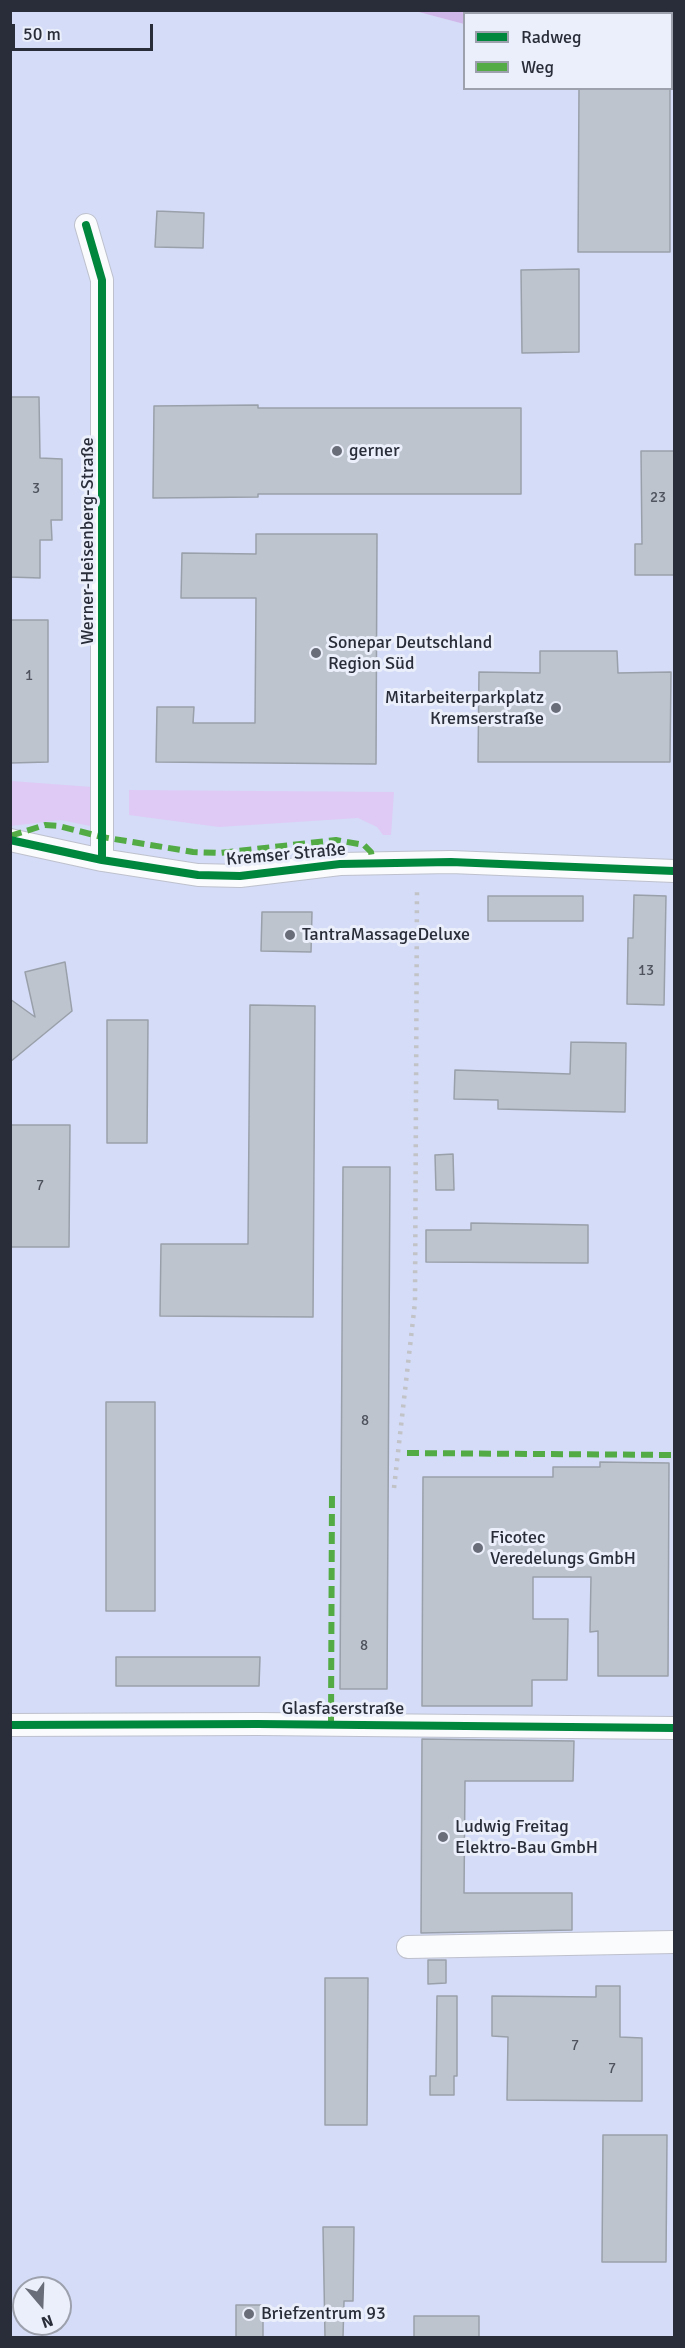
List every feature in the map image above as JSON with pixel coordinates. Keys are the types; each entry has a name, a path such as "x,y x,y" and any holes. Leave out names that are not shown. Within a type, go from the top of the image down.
{"street":[{"name":"Werner-Heisenberg-Straße","path":"86,225 102,280 102,860"},
{"name":"Kremser Straße","path":"10,840 102,860 198,875 240,876 340,864 451,862 675,871"},
{"name":"Glasfaserstraße","path":"10,1725 268,1724 675,1728"},
{"path":"408,1947 675,1942"}],"shaded area":[{"path":"11,11 415,11 463,24 463,90 673,90 674,77 674,2337 11,2338"},
{"path":"415,11 668,12 463,12 463,24"},
{"path":"673,13 674,13 673,77"},
{"path":"11,781 92,787 90,826 61,820 11,826"},
{"path":"129,790 394,792 391,835 383,835 377,827 358,818 219,827 129,815"}],"building":[{"path":"579,90 670,90 670,252 578,252"},
{"path":"157,211 204,213 203,248 155,247"},
{"path":"579,269 579,352 522,353 521,270"},
{"path":"10,397 39,397 40,458 62,459 62,520 51,520 52,540 40,540 40,578 10,577"},
{"name":"gerner","path":"258,405 258,408 521,408 521,494 258,494 258,497 153,498 154,406"},
{"path":"641,451 675,451 675,575 635,575 635,544 642,544"},
{"name":"Sonepar Deutschland Region Süd","path":"256,534 377,534 376,764 156,762 157,707 194,707 193,723 255,723 256,598 181,598 182,553 256,554"},
{"path":"10,620 48,620 48,762 10,763"},
{"path":"540,651 617,651 618,673 671,672 670,762 478,762 479,672 540,673"},
{"path":"634,895 666,896 664,1005 627,1004 628,938 633,938"},
{"path":"488,896 583,896 583,921 488,921"},
{"path":"262,912 312,912 311,952 261,951"},
{"path":"65,962 72,1011 10,1062 10,999 35,1017 25,972"},
{"path":"250,1005 315,1006 313,1317 160,1316 161,1244 248,1244"},
{"path":"107,1020 148,1020 147,1143 107,1143"},
{"path":"571,1042 626,1043 625,1112 498,1109 498,1100 454,1099 455,1070 570,1074"},
{"path":"10,1125 70,1125 69,1247 10,1247"},
{"path":"453,1154 454,1190 436,1190 435,1155"},
{"path":"343,1167 390,1167 387,1689 340,1689"},
{"path":"471,1223 588,1225 588,1263 426,1262 426,1230 471,1230"},
{"path":"106,1402 155,1402 155,1611 106,1611"},
{"path":"600,1462 669,1463 668,1676 598,1676 598,1631 590,1632 591,1577 533,1577 533,1619 568,1619 567,1680 532,1680 532,1706 422,1706 423,1477 553,1477 553,1467 600,1467"},
{"path":"116,1657 260,1657 259,1686 116,1686"},
{"name":"Ludwig Freitag Elektro-Bau GmbH","path":"422,1739 574,1741 573,1781 465,1781 464,1893 572,1893 572,1930 421,1933"},
{"path":"428,1960 446,1960 446,1983 428,1984"},
{"path":"325,1978 368,1978 367,2125 325,2125"},
{"path":"596,1986 620,1986 620,2037 642,2038 642,2101 507,2100 508,2037 492,2036 492,1996 596,1997"},
{"path":"437,1996 457,1996 457,2076 454,2076 454,2095 430,2095 430,2076 436,2076"},
{"path":"603,2135 667,2135 666,2262 602,2262"},
{"path":"323,2227 354,2227 353,2301 344,2301 343,2337 325,2337"},
{"path":"236,2305 263,2305 263,2337 236,2337"},
{"path":"414,2316 479,2316 479,2337 414,2337"}],"railway":[{"path":"394,1488 415,1302 417,890"}],"marked path":[{"path":"10,836 45,825 59,826 102,837 193,852 219,853 336,840 364,845 371,852 373,864"},
{"path":"407,1453 674,1455"},
{"path":"331,1724 332,1493"}],"cycle path":[{"path":"86,225 102,280 102,860"},
{"path":"10,840 102,860 198,875 240,876 340,864 451,862 674,871"},
{"path":"10,1725 258,1724 674,1728"}],"place":[{"name":"gerner","path":"337,451"},
{"name":"Sonepar Deutschland Region Süd","path":"316,653"},
{"name":"Mitarbeiterparkplatz Kremserstraße","path":"556,708"},
{"name":"TantraMassageDeluxe","path":"290,935"},
{"name":"Ficotec Veredelungs GmbH","path":"478,1548"},
{"name":"Ludwig Freitag Elektro-Bau GmbH","path":"443,1837"},
{"name":"Briefzentrum 93","path":"249,2314"}]}
